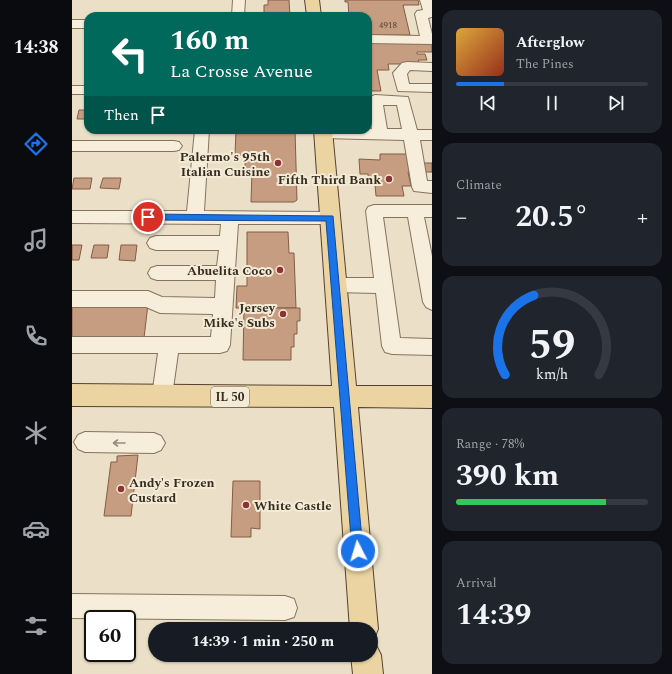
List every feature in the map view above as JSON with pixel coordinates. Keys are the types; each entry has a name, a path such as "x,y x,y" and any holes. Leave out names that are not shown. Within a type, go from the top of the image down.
{"main road":[{"path":"312,0 314,12"},
{"path":"323,134 363,622"},
{"name":"IL 50","path":"72,395 432,397"},
{"path":"367,662 368,674"}],"street":[{"path":"238,12 239,0"},
{"path":"372,39 429,34 421,14 430,14 426,0"},
{"path":"72,24 84,24"},
{"path":"432,67 407,66 400,73 403,88 432,88"},
{"path":"72,90 84,90"},
{"path":"372,96 432,97"},
{"path":"380,134 375,100 403,100 411,134 420,187 432,187"},
{"path":"372,133 432,135"},
{"path":"195,217 202,134"},
{"path":"72,146 174,146"},
{"path":"432,302 424,211 374,211 392,346 432,347"},
{"path":"72,216 330,218"},
{"path":"72,345 220,345 230,217"},
{"path":"156,243 228,243"},
{"path":"157,273 225,273"},
{"path":"335,285 384,286"},
{"path":"72,299 148,299 160,305 223,306"},
{"path":"162,396 170,345"},
{"path":"85,442 154,443"},
{"path":"72,606 286,608"}],"building":[{"path":"268,0 289,0 290,12 264,12 264,5 268,5"},
{"path":"345,0 418,0 419,5 403,5 410,35 372,35 372,12 349,12 348,2 345,2"},
{"path":"372,43 432,43 432,52 417,52 417,54 425,54 427,60 418,60 420,64 388,64 389,70 377,70 381,91 372,91"},
{"path":"79,110 84,110 84,119 77,119"},
{"path":"236,134 295,134 297,200 294,202 251,202 252,172 245,172 245,155 235,155"},
{"name":"Fifth Third Bank","path":"380,154 406,154 408,163 432,163 432,172 408,172 411,186 402,186 404,196 376,196 375,185 369,185 368,174 360,174 359,159 380,160"},
{"path":"74,178 92,178 90,189 72,189"},
{"path":"103,178 121,178 119,189 100,188"},
{"path":"247,232 288,232 289,253 294,253 296,308 236,308 237,286 247,286"},
{"path":"72,245 82,245 79,260 72,260"},
{"path":"94,245 109,245 107,258 91,258"},
{"path":"121,245 137,245 135,261 119,260"},
{"path":"72,303 148,304 144,338 72,337"},
{"path":"244,308 300,308 300,321 297,321 297,334 294,334 294,347 291,347 291,360 243,360"},
{"name":"Andy's Frozen Custard","path":"138,455 131,516 104,516 111,462 117,462 117,456"},
{"name":"White Castle","path":"233,481 260,481 260,529 251,528 251,537 231,537"}],"place":[{"name":"Palermo's 95th Italian Cuisine","path":"278,163"},
{"name":"Fifth Third Bank","path":"389,179"},
{"name":"Abuelita Coco","path":"280,270"},
{"name":"Jersey Mike's Subs","path":"283,314"},
{"name":"Andy's Frozen Custard","path":"121,489"},
{"name":"White Castle","path":"246,505"}],"route":[{"path":"148,217 330,218 358,551"}]}
